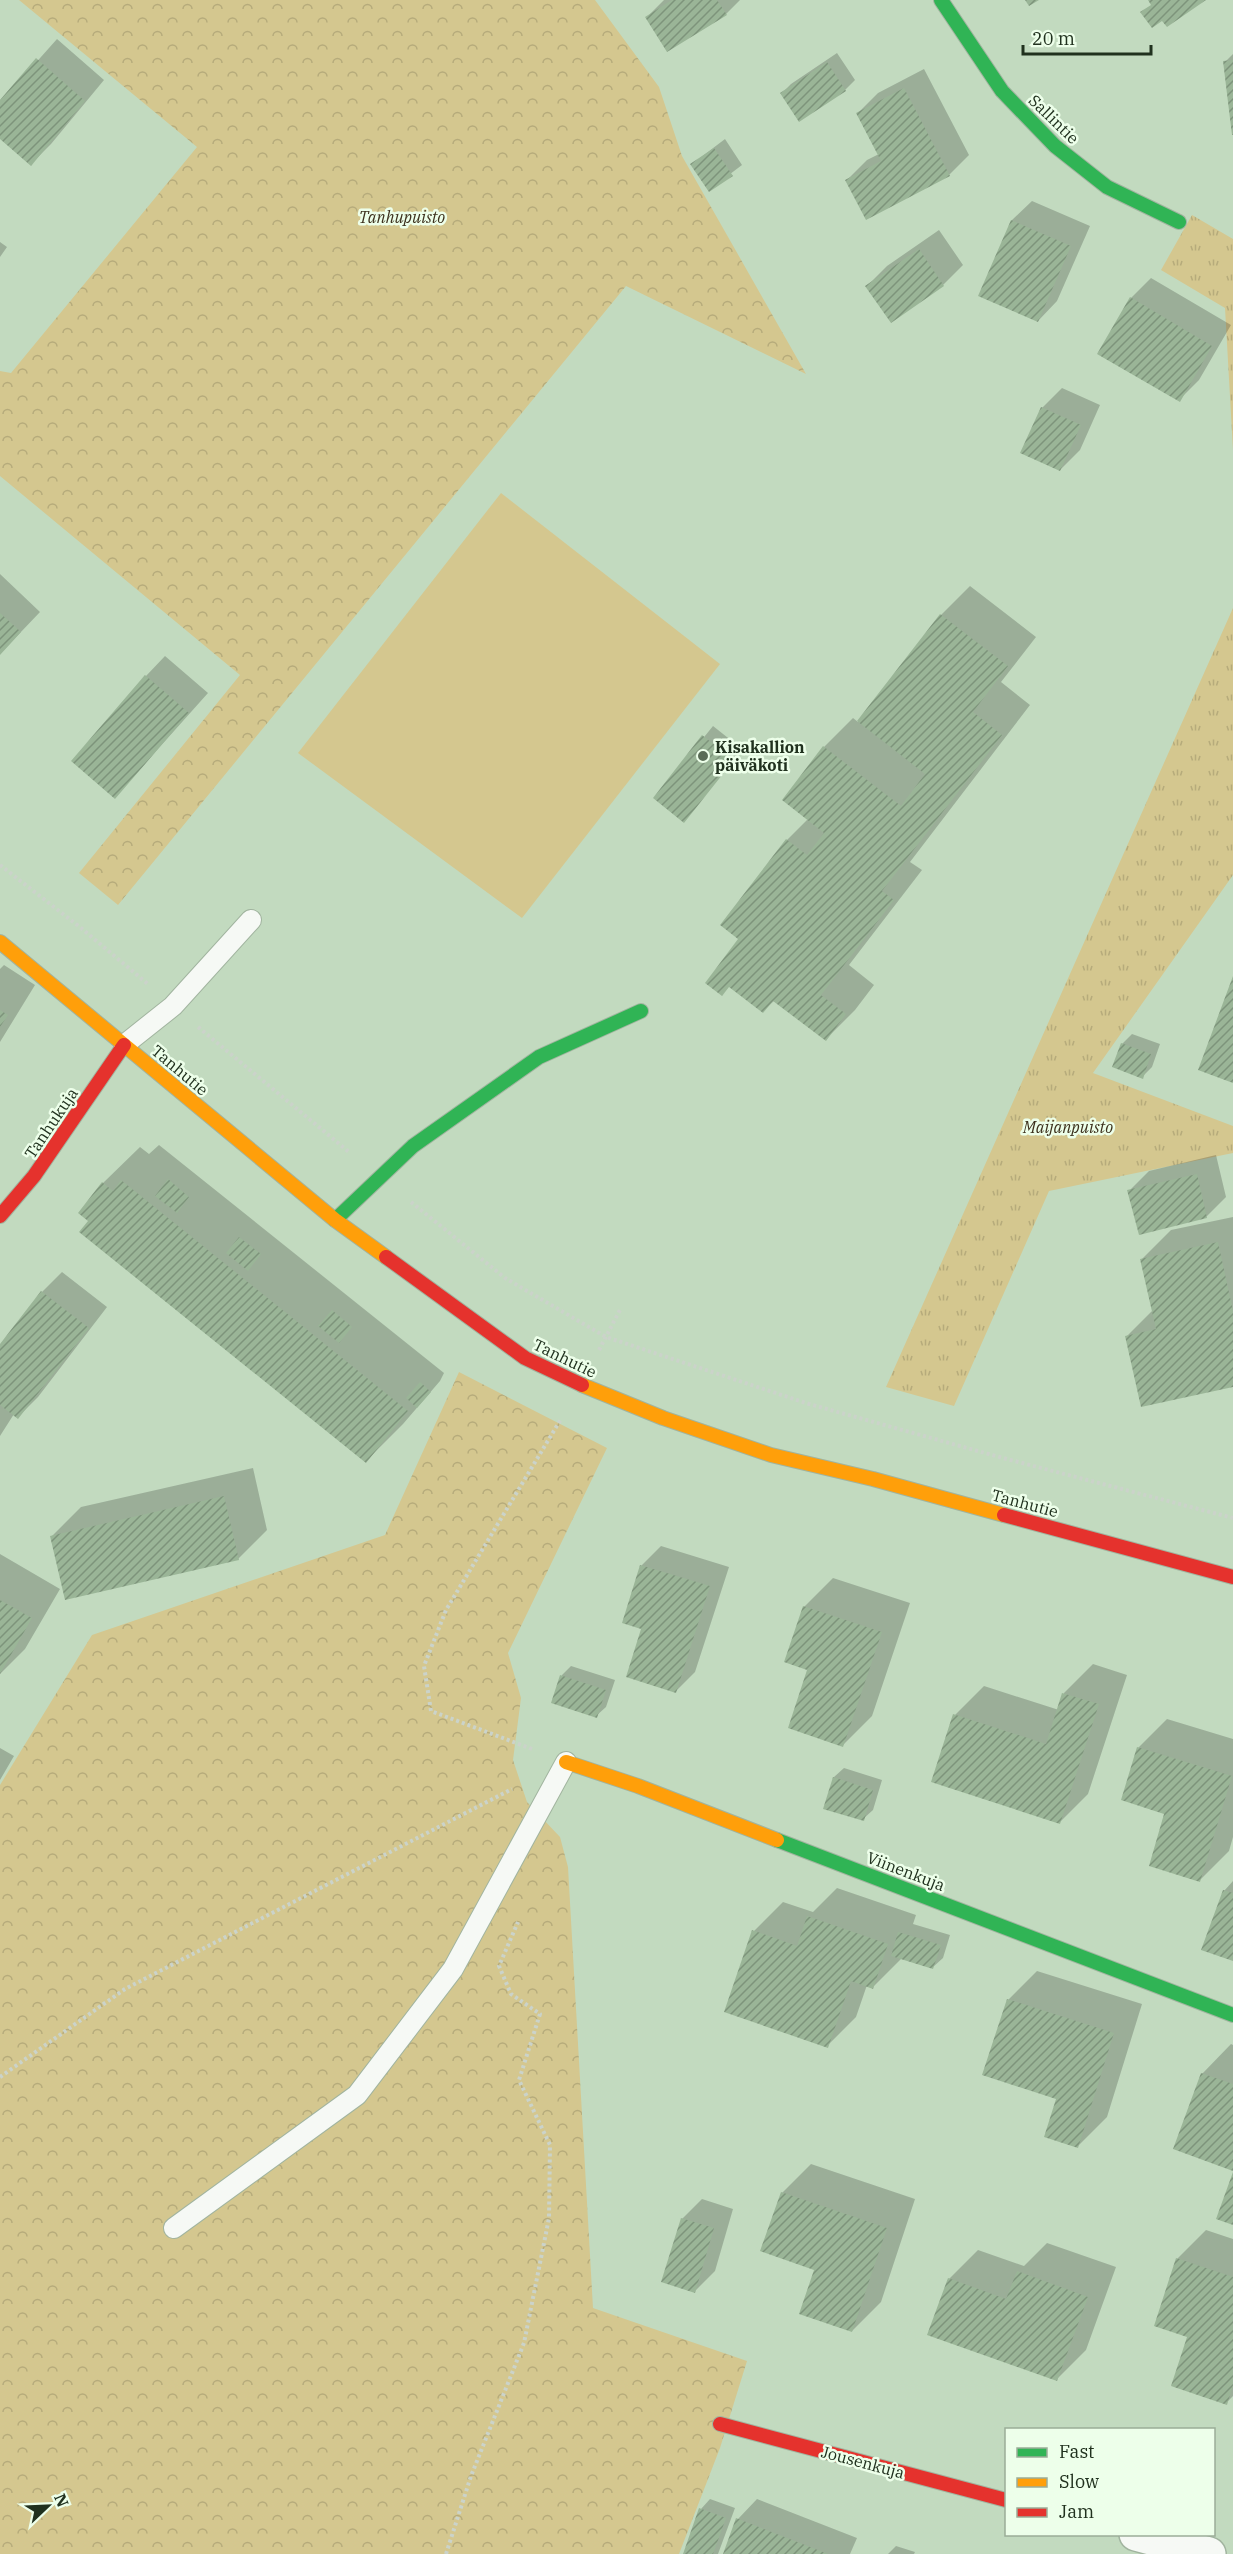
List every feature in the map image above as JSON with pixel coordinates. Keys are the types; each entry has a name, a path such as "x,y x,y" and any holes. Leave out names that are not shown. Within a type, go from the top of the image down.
{"street":[{"name":"Sallintie","path":"941,0 1002,91 1055,146 1107,187 1179,222"},
{"name":"Tanhutie","path":"0,942 335,1220 525,1358 581,1385 663,1418 771,1455 873,1479 1233,1576"},
{"path":"335,1220 413,1146 539,1057 641,1011"},
{"name":"Tanhukuja","path":"0,1216 34,1176 124,1044"},
{"name":"Viinenkuja","path":"566,1761 638,1786 1233,2015"},
{"name":"Jousenkuja","path":"720,2424 1005,2500"},
{"path":"1140,2536 1209,2554"}],"lane":[{"path":"124,1044 173,1006 251,920"},
{"path":"174,2228 357,2095 453,1969 566,1761"}],"path":[{"path":"0,865 81,928 381,1178 505,1278 606,1337 820,1407 1233,1518"},
{"path":"566,1761 431,1711 424,1666 446,1610 581,1385 621,1308"},
{"path":"0,2077 125,1989 514,1789"},
{"path":"446,2554 471,2476 524,2343 549,2218 550,2145 519,2080 540,2014 511,1994 499,1966 514,1934 522,1907 509,1867"}],"green space":[{"name":"Tanhupuisto","path":"19,0 595,0 659,87 682,156 806,374 626,286 118,905 79,873 240,675 0,476 0,371 11,373 197,147"},
{"path":"1192,215 1233,239 1233,450 1225,308 1161,270"},
{"path":"501,493 720,664 522,918 298,753"},
{"name":"Maijanpuisto","path":"1233,608 1233,875 1093,1073 1233,1126 1233,1153 1049,1191 954,1406 886,1387"},
{"path":"459,1372 607,1448 508,1653 521,1698 513,1760 527,1802 560,1837 568,1867 593,2308 747,2361 720,2448 679,2554 0,2554 0,1785 92,1635 385,1535"}],"building":[{"path":"672,0 717,0 727,15 667,52 645,17"},
{"path":"1025,0 1039,0 1029,6"},
{"path":"1148,0 1206,0 1167,27 1162,21 1152,28 1140,12 1151,5"},
{"path":"36,58 85,101 31,166 0,139 0,100"},
{"path":"1233,60 1233,135 1232,135 1223,61"},
{"path":"827,62 846,91 799,122 780,93"},
{"path":"904,88 950,176 866,220 845,180 881,161 856,113"},
{"path":"714,148 733,176 709,192 690,164"},
{"path":"1011,220 1071,246 1038,322 978,296"},
{"path":"919,249 944,286 891,323 865,286"},
{"path":"1130,297 1212,346 1180,402 1097,354"},
{"path":"1041,407 1081,425 1060,471 1020,453"},
{"path":"0,613 21,632 0,655"},
{"path":"940,614 1008,666 973,712 1002,735 882,891 894,900 821,995 846,1014 826,1041 773,1001 763,1013 729,987 722,996 705,983 738,939 720,925 786,839 807,855 824,833 782,800 823,746 901,806 925,774 857,721"},
{"path":"145,675 189,713 115,799 71,761"},
{"path":"702,735 734,760 684,823 653,798"},
{"path":"1233,976 1233,1083 1198,1070"},
{"path":"0,1010 8,1015 0,1027"},
{"path":"1121,1043 1151,1054 1143,1079 1112,1067"},
{"path":"1197,1174 1207,1218 1139,1235 1127,1190"},
{"path":"168,1179 189,1197 177,1213 155,1196"},
{"path":"121,1180 408,1411 366,1463 79,1232 88,1221 78,1213 102,1182 113,1191"},
{"path":"239,1237 261,1254 248,1271 226,1253"},
{"path":"1218,1242 1233,1311 1233,1387 1141,1407 1125,1336 1156,1329 1140,1259"},
{"path":"41,1291 89,1328 18,1419 0,1405 0,1344"},
{"path":"332,1310 352,1327 339,1343 318,1326"},
{"path":"420,1382 431,1392 417,1408 406,1398"},
{"path":"224,1496 239,1560 65,1600 50,1536"},
{"path":"640,1565 710,1586 676,1693 626,1677 641,1629 622,1623"},
{"path":"0,1600 32,1618 0,1674"},
{"path":"803,1606 882,1632 843,1747 788,1728 807,1670 784,1662"},
{"path":"560,1675 606,1690 597,1718 551,1703"},
{"path":"1062,1693 1099,1704 1060,1824 931,1782 953,1714 1046,1744"},
{"path":"1137,1747 1232,1776 1200,1882 1149,1866 1164,1814 1121,1800"},
{"path":"833,1777 873,1790 864,1821 823,1809"},
{"path":"1223,1890 1233,1893 1233,1961 1201,1950"},
{"path":"807,1916 888,1944 873,1989 851,1981 828,2048 724,2012 752,1930 797,1946"},
{"path":"898,1932 941,1945 933,1969 891,1956"},
{"path":"1007,1999 1114,2033 1078,2148 1044,2137 1056,2099 982,2075"},
{"path":"1201,2073 1233,2084 1233,2171 1173,2149"},
{"path":"1233,2172 1233,2225 1216,2219"},
{"path":"781,2192 887,2228 852,2332 799,2314 814,2270 760,2251"},
{"path":"681,2218 714,2228 695,2293 661,2282"},
{"path":"1176,2258 1233,2277 1233,2385 1227,2405 1171,2386 1187,2337 1154,2326"},
{"path":"1017,2271 1088,2297 1057,2381 927,2335 948,2278 1006,2299"},
{"path":"699,2508 726,2518 713,2554 683,2554"},
{"path":"736,2518 828,2554 723,2554"}],"traffic: fast":[{"path":"941,0 1002,91 1055,146 1107,187 1179,222"},
{"path":"335,1220 413,1146 539,1057 641,1011"},
{"path":"777,1840 1233,2015"}],"traffic: slow":[{"path":"0,942 335,1220 386,1257"},
{"path":"582,1385 663,1418 771,1455 873,1479 1004,1515"},
{"path":"566,1762 638,1786 777,1840"}],"traffic: jam":[{"path":"0,1216 34,1176 124,1045"},
{"path":"386,1257 525,1358 582,1385"},
{"path":"1004,1515 1233,1577"},
{"path":"720,2424 1005,2500"}],"place":[{"name":"Kisakallion päiväkoti","path":"703,756"}]}
